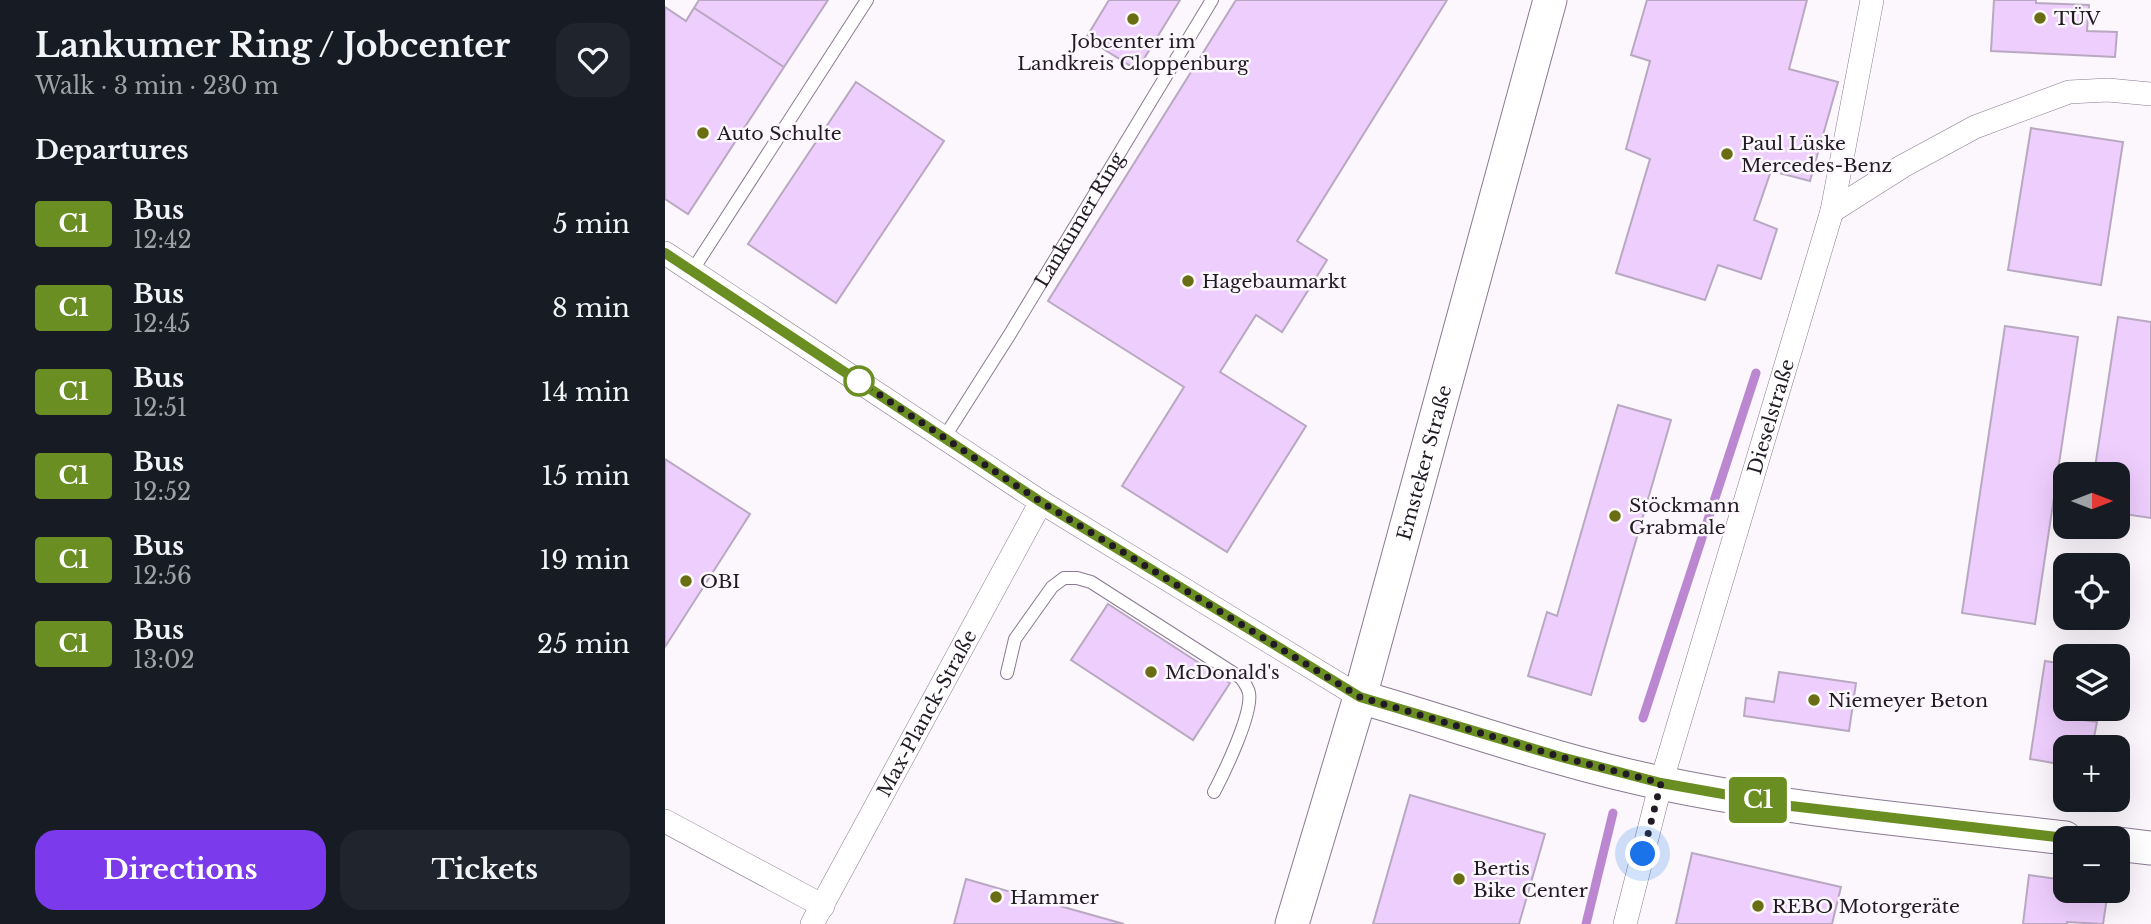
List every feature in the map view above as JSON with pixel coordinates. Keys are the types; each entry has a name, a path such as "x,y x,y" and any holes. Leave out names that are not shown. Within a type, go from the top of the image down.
{"street":[{"name":"Emsteker Straße","path":"1292,924 1360,697 1550,0"},
{"name":"Dieselstraße","path":"1625,924 1661,783 1832,211 1872,0"},
{"path":"1832,211 1903,166 1975,127 2069,92 2108,90 2151,94"},
{"path":"665,253 1041,502 1360,697 1561,757 1661,783 1791,806 2053,837"},
{"name":"Max-Planck-Straße","path":"817,915 1041,502"},
{"path":"665,821 817,915"},
{"path":"2130,846 2151,848"}],"lane":[{"path":"692,271 867,0"},
{"name":"Lankumer Ring","path":"944,438 1017,323 1212,0"},
{"path":"1007,673 1015,639 1052,587 1064,578 1091,582 1241,678 1249,692 1249,706 1229,765 1214,792"}],"building":[{"path":"699,0 828,0 784,67 694,8"},
{"name":"Jobcenter im Landkreis Cloppenburg","path":"1109,0 1180,0 1137,70 1086,38"},
{"name":"Hagebaumarkt","path":"1236,0 1447,0 1297,241 1327,260 1282,332 1256,315 1220,372 1306,426 1227,552 1122,486 1184,387 1048,301"},
{"name":"Paul Lüske Mercedes-Benz","path":"1647,0 1807,0 1789,69 1838,82 1810,181 1771,171 1754,220 1777,229 1761,279 1718,265 1705,300 1616,273 1650,159 1626,149 1650,61 1631,55"},
{"name":"TÜV","path":"1994,0 2036,0 2036,3 2089,5 2087,31 2117,32 2115,57 1991,51"},
{"name":"Auto Schulte","path":"665,7 686,21 694,8 784,67 688,214 665,199"},
{"path":"856,82 944,141 836,303 748,244"},
{"path":"2031,128 2123,142 2101,285 2008,270"},
{"path":"2118,317 2151,322 2151,518 2130,515 2130,462 2096,462"},
{"path":"2005,326 2078,337 2059,462 2053,462 2053,504 2035,624 1962,613"},
{"name":"Stöckmann Grabmale","path":"1618,405 1671,420 1591,695 1528,676 1547,612 1557,616"},
{"name":"OBI","path":"665,459 750,514 665,647"},
{"name":"McDonald's","path":"1108,604 1230,683 1193,740 1071,660"},
{"path":"2045,661 2053,662 2053,721 2097,722 2094,735 2053,735 2053,763 2030,759"},
{"name":"Niemeyer Beton","path":"1779,672 1856,683 1849,731 1744,716 1746,698 1774,702"},
{"name":"Bertis Bike Center","path":"1410,795 1545,834 1519,924 1373,924"},
{"name":"REBO Motorgeräte","path":"1692,853 1841,887 1832,924 1676,924"},
{"path":"2029,875 2053,878 2053,903 2106,903 2103,924 2023,924"},
{"name":"Hammer","path":"966,879 1067,908 1124,924 954,924"}],"waterway":[{"path":"1643,718 1756,373"},
{"path":"1586,924 1613,813"}],"bus line":[{"name":"C1","path":"665,253 1041,502 1360,697 1561,757 1661,783 1791,806 2053,837"}],"place":[{"name":"TÜV","path":"2040,18"},
{"name":"Jobcenter im Landkreis Cloppenburg","path":"1133,19"},
{"name":"Auto Schulte","path":"703,133"},
{"name":"Paul Lüske Mercedes-Benz","path":"1727,154"},
{"name":"Hagebaumarkt","path":"1188,281"},
{"name":"Stöckmann Grabmale","path":"1615,516"},
{"name":"OBI","path":"686,581"},
{"name":"McDonald's","path":"1151,672"},
{"name":"Niemeyer Beton","path":"1814,700"},
{"name":"Bertis Bike Center","path":"1459,879"},
{"name":"Hammer","path":"996,897"},
{"name":"REBO Motorgeräte","path":"1758,906"}],"route":[{"path":"859,381 1041,502 1360,697 1561,757 1661,783 1643,854"}]}
